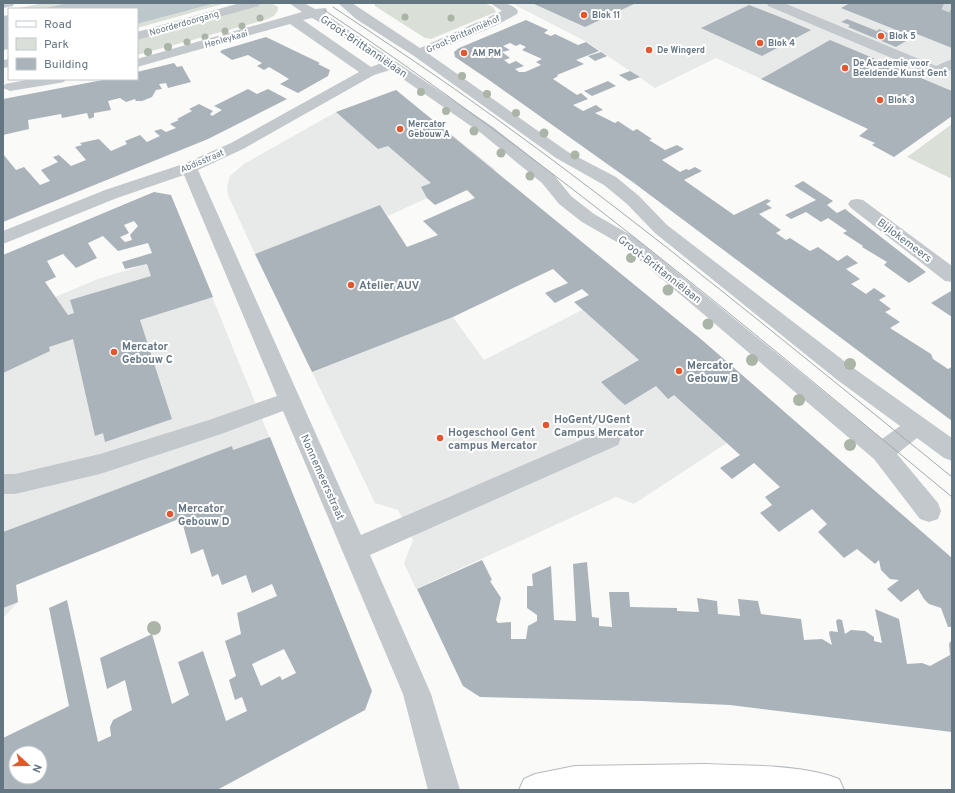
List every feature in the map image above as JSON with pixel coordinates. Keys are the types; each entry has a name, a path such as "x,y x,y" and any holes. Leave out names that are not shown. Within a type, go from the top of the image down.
{"main road":[{"path":"536,790 575,781 706,779 799,785 828,790"}],"street":[{"path":"3,4 8,3"},
{"name":"Noorderdoorgang","path":"138,36 254,3"},
{"path":"295,3 331,8"},
{"name":"Groot-Brittanniëhof","path":"419,53 492,22 512,11 496,3"},
{"path":"773,3 937,72 952,63"},
{"name":"Groot-Brittanniëlaan","path":"331,8 361,16 419,53 562,155 610,181 633,200 661,229 844,373 952,450"},
{"name":"Groot-Brittanniëlaan","path":"331,8 392,64 487,130 548,179 565,200 588,218 628,240 882,452 929,511"},
{"name":"Henleykaai","path":"138,63 331,8"},
{"name":"Groot-Brittanniëlaan","path":"292,19 370,72"},
{"name":"Abdisstraat","path":"3,238 158,176 189,168 237,146 370,72 392,64"},
{"path":"10,87 52,80"},
{"name":"Nonnemeersstraat","path":"189,168 417,694 444,790"},
{"name":"Bijlokemeers","path":"857,204 952,276"},
{"path":"3,484 15,484 100,464 290,400"},
{"path":"882,452 917,426"},
{"path":"355,550 610,438"}],"shaded area":[{"path":"67,3 215,3 138,24 138,8 45,8"},
{"name":"De Academie voor Beeldende Kunst Gent","path":"511,3 952,3 952,116 908,147 716,58 655,88 587,42"},
{"path":"8,15 8,49 3,50 3,16"},
{"path":"396,90 496,170 427,198 388,216 380,205 255,254 228,195 227,187 230,176 244,164 336,112"},
{"path":"193,250 299,510 181,518 16,585 18,602 3,618 3,255 45,282 55,297 98,279"},
{"name":"HoGent/UGent Campus Mercator","path":"633,284 780,408 634,504 616,497 416,589 404,563 413,540 398,510 375,503 312,372 453,317 484,360"}],"green space":[{"path":"43,3 67,3 45,8 20,8"},
{"path":"211,3 226,3 138,28 138,24"},
{"path":"263,3 271,3 278,7 278,10 274,16 265,20 138,55 138,39 223,16"},
{"path":"374,3 484,3 493,7 496,12 431,39 425,38 375,6"},
{"path":"952,124 952,179 907,157"}],"building":[{"name":"Blok 11","path":"532,3 636,3 585,27"},
{"path":"850,3 952,3 952,48 912,32 909,35 841,8"},
{"name":"Blok 4","path":"749,5 811,30 762,56 701,28"},
{"name":"Blok 5","path":"847,19 877,31 879,29 906,41 896,47 848,27 850,25 841,22"},
{"path":"526,20 548,30 544,33 551,36 555,34 578,45 586,42 599,51 576,60 584,64 557,75 558,76 553,79 577,95 581,93 588,99 573,105 583,111 596,105 603,110 595,113 615,123 618,121 633,131 637,129 652,139 649,140 665,150 677,145 684,149 662,160 680,172 695,167 702,171 684,180 734,215 767,199 771,201 766,204 772,208 759,214 781,230 776,233 786,240 790,238 810,251 818,247 838,261 847,255 858,263 846,269 860,279 851,284 866,294 874,288 886,296 879,300 891,309 885,312 900,322 890,328 931,354 933,359 948,369 952,367 952,421 634,183 455,57 454,52 459,48","holes":["510,43 516,46 520,44 526,47 522,50 542,59 536,62 541,65 525,72 519,72 515,69 524,66 516,61 509,64 504,60 510,58 502,52 510,50 503,46"]},
{"path":"266,37 320,63 318,64 330,70 328,76 298,93 280,84 289,79 269,67 264,70 257,66 262,63 248,55 232,60 220,52 222,50"},
{"name":"Blok 3","path":"830,40 952,91 952,116 894,157 872,145 875,143 859,136 868,129 761,79"},
{"path":"601,52 607,56 595,61 588,56"},
{"path":"174,63 177,67 182,66 191,82 168,88 166,83 159,84 162,89 156,90 152,97 142,101 136,101 135,99 126,102 120,98 108,101 111,110 94,113 94,117 89,119 87,113 62,118 61,114 28,120 29,129 3,135 3,99 103,80 138,80 138,72"},
{"path":"630,71 640,77 629,81 619,75"},
{"path":"608,81 616,86 592,96 584,91"},
{"path":"248,89 257,94 268,89 287,99 208,139 3,222 3,154 16,170 24,167 40,185 50,181 41,170 58,162 53,157 59,155 71,166 86,160 75,147 82,145 80,143 99,139 111,151 127,144 125,141 140,135 147,142 160,136 154,131 161,129 166,132 176,128 170,124 192,111 189,109 199,104 213,111 210,114 212,116 222,110 214,106"},
{"path":"396,90 702,340 952,558 952,627 948,627 941,608 929,604 918,589 901,602 887,589 899,580 890,579 881,570 879,560 875,564 857,549 844,558 818,532 827,524 812,509 779,532 760,513 772,505 765,497 780,487 754,463 732,479 720,468 740,455 674,395 668,399 656,386 625,405 617,398 601,382 639,360 574,302 589,295 582,289 555,303 545,293 568,283 553,269 453,317 312,372 255,254 380,205 407,247 438,235 423,221 475,198 467,190 435,205 427,198 421,187 431,183 388,146 378,149 336,112"},
{"path":"803,181 833,201 827,205 837,213 845,209 926,272 909,283 884,265 887,262 862,247 863,246 843,233 847,231 828,218 821,222 806,212 791,219 785,215 816,200 794,186"},
{"path":"154,192 171,195 213,297 140,320 172,419 105,442 103,433 95,436 73,339 49,347 50,351 3,373 3,255","holes":["134,221 138,226 130,235 132,240 125,242 120,237 129,233 124,225","103,236 118,251 148,243 152,253 122,262 125,269 147,264 151,276 70,300 74,313 68,315 45,282 56,277 47,261 63,254 76,268 97,258 88,243"]},
{"path":"951,291 952,292 952,317 931,303"},
{"path":"270,437 372,691 365,710 217,790 3,790 3,738 69,706 49,608 67,600 98,742 111,736 110,727 113,720 132,710 125,680 107,689 100,658 152,634 172,704 189,695 178,662 203,651 226,721 247,711 242,697 235,700 229,680 236,676 225,641 241,634 237,613 277,596 272,584 252,593 246,575 222,585 218,574 212,577 203,549 191,554 181,518 16,585 18,602 3,608 3,532 232,446 233,450","holes":["284,649 296,673 282,680 280,676 261,686 252,664"]},
{"path":"482,560 492,580 490,581 501,598 496,620 498,623 511,622 511,639 526,639 528,626 537,621 537,615 527,608 527,586 533,586 532,574 551,566 554,620 576,621 573,564 587,562 592,617 599,618 599,626 612,627 609,592 629,592 630,607 677,608 677,611 699,612 697,598 717,601 718,614 740,616 738,599 758,601 761,614 801,619 804,640 822,639 832,645 829,633 830,631 838,632 836,621 838,619 842,620 845,634 851,630 865,631 874,637 874,641 882,643 875,609 899,619 907,664 922,663 930,666 950,655 949,644 952,639 952,732 730,705 480,697 463,686 417,589"}],"tunnel":[{"path":"944,3 952,6"}],"tram line":[{"path":"333,7 474,103 611,204 726,294 952,477"},
{"path":"324,10 487,124 566,184 722,307 952,497"}],"place":[{"name":"Blok 11","path":"584,15"},
{"name":"Blok 5","path":"881,36"},
{"name":"Blok 4","path":"760,43"},
{"name":"De Wingerd","path":"649,50"},
{"name":"AM PM","path":"464,53"},
{"name":"De Academie voor Beeldende Kunst Gent","path":"845,68"},
{"name":"Blok 3","path":"880,100"},
{"name":"Mercator Gebouw A","path":"400,129"},
{"name":"Atelier AUV","path":"351,285"},
{"name":"Mercator Gebouw C","path":"114,352"},
{"name":"Mercator Gebouw B","path":"679,371"},
{"name":"HoGent/UGent Campus Mercator","path":"546,425"},
{"name":"Hogeschool Gent campus Mercator","path":"440,438"},
{"name":"Mercator Gebouw D","path":"170,514"}]}
